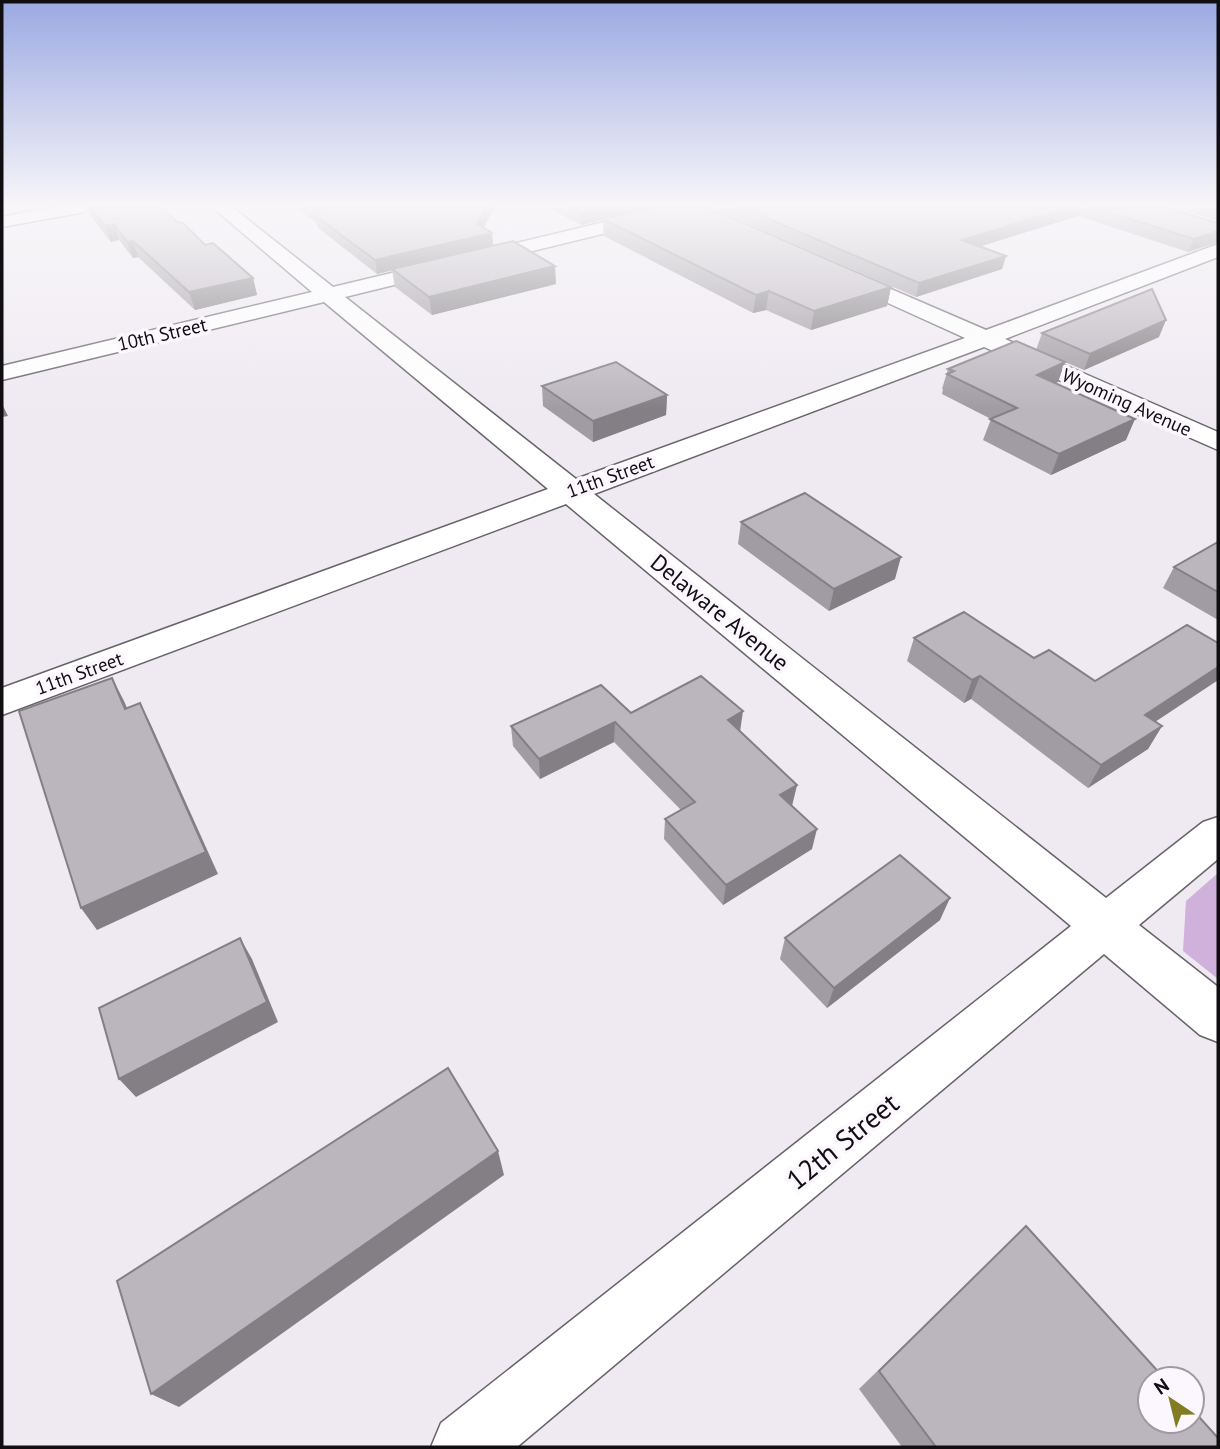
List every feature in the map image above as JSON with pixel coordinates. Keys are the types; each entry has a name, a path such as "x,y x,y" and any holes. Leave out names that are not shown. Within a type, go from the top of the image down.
{"street":[{"name":"Delaware Avenue","path":"304,275 1218,1018"},
{"name":"10th Street","path":"2,373 409,275"},
{"name":"Wyoming Avenue","path":"840,275 1218,442"},
{"name":"11th Street","path":"2,702 1153,275"},
{"name":"12th Street","path":"466,1447 1218,834"}],"shaded area":[{"path":"1218,873 1218,979 1183,951 1186,901"}],"building":[{"path":"170,275 249,275 253,278 189,292"},
{"path":"399,275 520,275 429,297"},
{"path":"715,275 863,275 891,287 814,311 769,291 756,295"},
{"path":"899,275 946,275 919,283"},
{"path":"1152,289 1166,320 1090,354 1042,333"},
{"path":"1016,341 1065,362 1037,375 1135,419 1059,454 990,419 1017,408 947,374 954,371 948,369"},
{"path":"616,362 667,395 593,421 542,386"},
{"path":"805,493 901,557 834,589 741,522"},
{"path":"1218,542 1218,592 1174,567"},
{"path":"964,612 1034,658 1049,650 1095,681 1187,625 1218,643 1218,667 1145,715 1162,726 1101,765 980,676 972,680 914,638"},
{"path":"701,676 743,711 728,720 797,785 780,795 817,829 726,885 665,819 695,802 615,722 539,759 511,726 601,685 631,713"},
{"path":"112,678 125,709 140,703 206,852 81,908 19,711"},
{"path":"900,855 950,898 834,988 785,938"},
{"path":"240,938 267,1002 119,1079 99,1008"},
{"path":"448,1068 498,1151 151,1394 117,1281"},
{"path":"1026,1226 1152,1365 1136,1365 1136,1435 1206,1435 1206,1425 1218,1438 1218,1447 936,1447 879,1371"}]}
